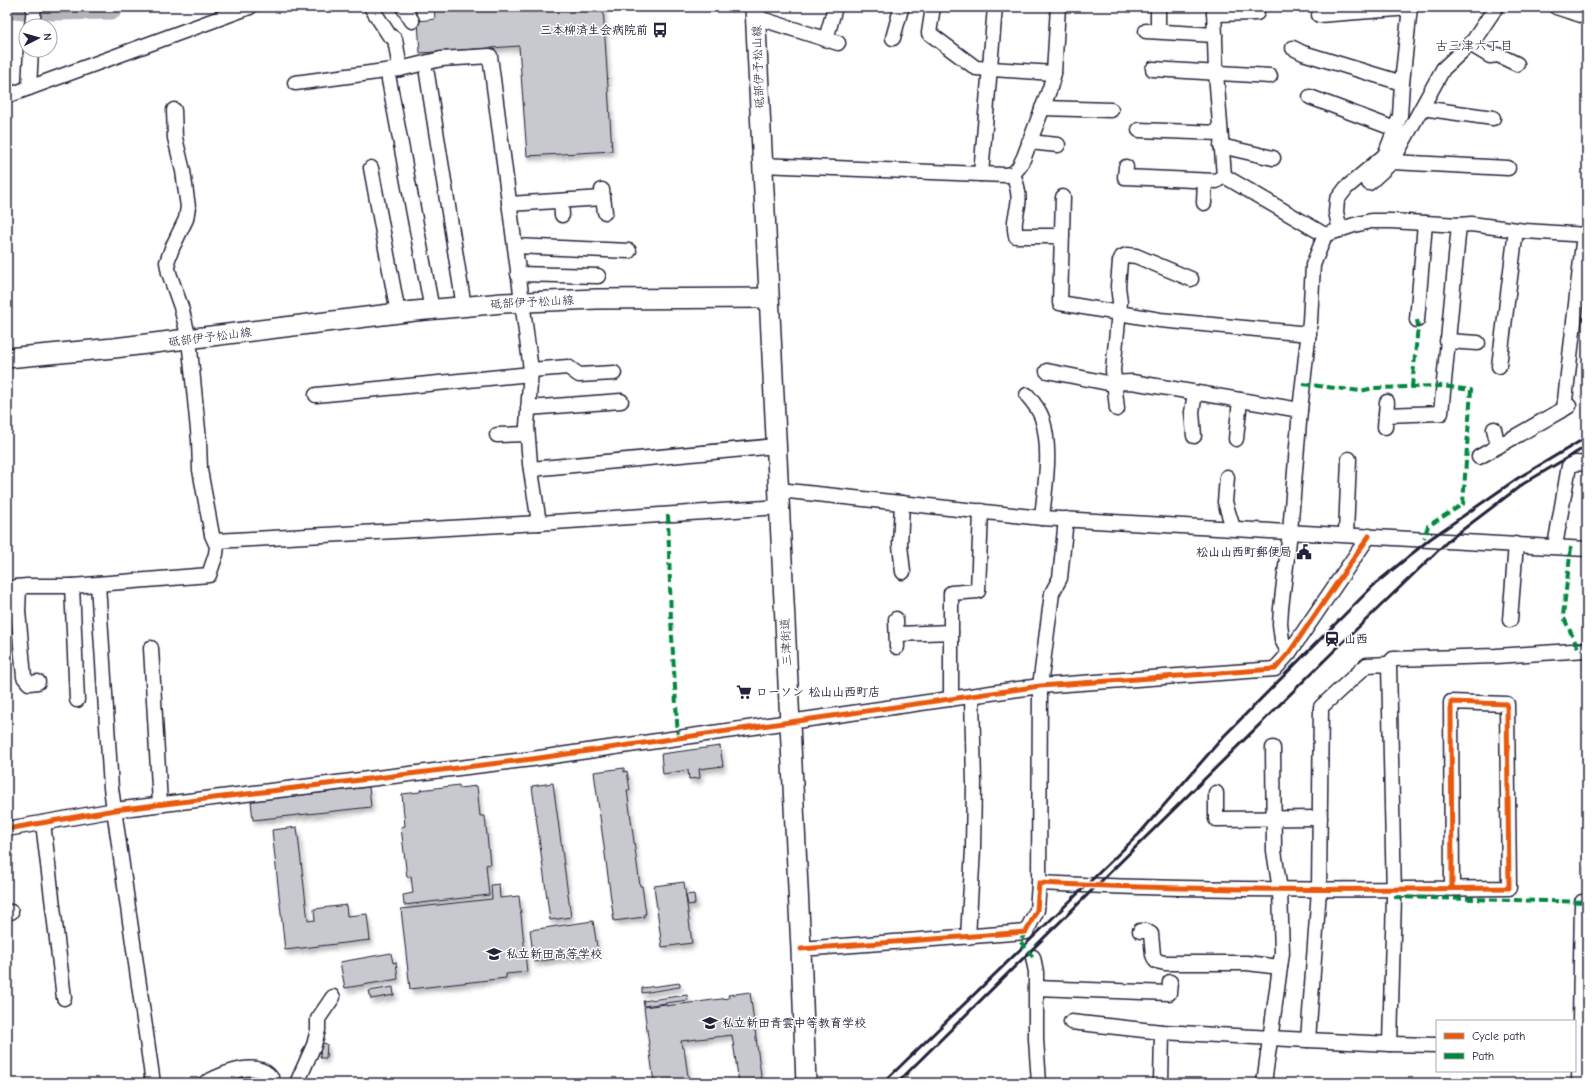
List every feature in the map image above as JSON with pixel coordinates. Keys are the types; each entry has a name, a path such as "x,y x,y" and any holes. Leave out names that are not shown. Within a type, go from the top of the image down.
{"main road":[{"name":"砥部伊予松山線","path":"7,357 114,348 398,313 522,302 596,299 768,298 755,12"},
{"name":"三津街道","path":"768,298 790,721 806,1083"}],"street":[{"path":"7,96 250,7"},
{"path":"371,7 389,35 395,39 397,76 432,310"},
{"path":"403,7 412,22"},
{"path":"755,12 832,41 835,7"},
{"path":"932,7 929,32 976,68 1054,73"},
{"path":"981,174 995,7"},
{"path":"761,165 1013,174 1019,167 1050,88 1054,73 1058,7"},
{"path":"1158,7 1152,31 1215,35"},
{"path":"1369,183 1392,162 1443,69 1474,40 1496,7"},
{"path":"1556,7 1587,17"},
{"path":"1318,15 1410,8 1400,116 1385,155 1346,188 1337,200 1336,212 1340,230"},
{"path":"893,38 902,9"},
{"path":"1224,176 1216,73 1214,11 1257,13"},
{"path":"1470,44 1490,56 1498,55 1517,64"},
{"path":"1293,48 1303,53 1402,83"},
{"path":"374,82 397,76 441,59 490,56 531,372 527,434 539,524"},
{"path":"29,88 31,58"},
{"path":"1153,69 1270,76"},
{"path":"427,74 464,307"},
{"path":"294,83 397,76"},
{"path":"1310,97 1395,129"},
{"path":"1042,108 1111,110"},
{"path":"1422,108 1493,118"},
{"path":"38,682 29,683 24,677 18,611 13,588 72,586 209,575 216,554 216,541 212,535 200,470 199,440 189,339 183,312 167,262 186,219 188,206 183,171 175,138 174,110"},
{"path":"1139,130 1221,140 1273,158"},
{"path":"1029,142 1058,145"},
{"path":"1392,162 1508,168"},
{"path":"1126,167 1126,177 1216,181 1224,176"},
{"path":"372,168 398,313"},
{"path":"1013,174 1017,185 1018,194 1018,205 1014,224 1016,236 1062,236"},
{"path":"1224,176 1325,235 1371,221 1459,225 1471,224 1516,230 1586,234 1567,408 1479,457"},
{"path":"1204,203 1205,181"},
{"path":"1063,198 1060,303 1160,320 1309,334"},
{"path":"509,204 561,208 604,200"},
{"path":"1417,320 1425,223"},
{"path":"1386,415 1441,413 1459,225"},
{"path":"1499,366 1516,230"},
{"path":"1289,653 1282,640 1280,624 1290,532 1300,410 1309,334 1313,265 1325,235"},
{"path":"514,246 629,251"},
{"path":"1117,409 1114,355 1120,302 1118,286 1120,261 1122,257 1127,255 1136,256 1191,278"},
{"path":"518,274 598,276"},
{"path":"1447,341 1478,344"},
{"path":"325,389 418,392 568,367 579,375 614,373"},
{"path":"1047,371 1115,383 1132,382 1300,410"},
{"path":"1194,436 1192,412 1195,393"},
{"path":"1027,395 1036,406 1042,418 1046,437 1047,468 1042,518"},
{"path":"1236,440 1240,400"},
{"path":"528,408 621,401"},
{"path":"1494,429 1498,446"},
{"path":"497,435 527,434"},
{"path":"531,469 776,446"},
{"path":"1346,534 1349,459"},
{"path":"1555,546 1569,466 1576,463 1587,464"},
{"path":"1227,477 1224,502 1232,528"},
{"path":"216,541 539,524 779,499 902,502 1042,518 1346,534 1587,549"},
{"path":"902,502 900,544 903,572"},
{"path":"951,699 952,593 978,591 981,511"},
{"path":"801,949 1026,932 1037,910 1039,883 1040,686 1052,593 1060,578 1066,519"},
{"path":"7,829 115,810 532,759 1040,686 1275,669 1289,653 1368,536"},
{"path":"1510,620 1516,544"},
{"path":"98,584 111,781 153,1083"},
{"path":"72,586 77,700"},
{"path":"896,619 897,641 951,632"},
{"path":"151,648 160,804"},
{"path":"1390,1044 1394,889 1389,664 1393,659 1496,656 1587,650"},
{"path":"1308,1040 1319,890 1321,707 1368,665 1389,664"},
{"path":"968,937 974,782 972,696"},
{"path":"1039,883 1086,886 1280,890 1452,889 1509,888 1507,704 1451,702 1452,889"},
{"path":"1264,1083 1282,953 1280,890 1274,851 1275,818 1273,748"},
{"path":"1216,794 1216,819 1320,818"},
{"path":"43,823 64,998"},
{"path":"1579,1083 1582,902"},
{"path":"1140,931 1146,931 1151,934 1153,955 1156,961 1165,964 1247,963 1280,967"},
{"path":"1034,957 1036,972 1036,1038 1039,1083"},
{"path":"1036,988 1092,984 1169,993 1170,982"},
{"path":"297,1083 314,1045 318,1030 318,1019 332,997"},
{"path":"1071,1022 1162,1032 1436,1045"},
{"path":"1161,1083 1162,1032"},
{"path":"205,1083 236,1070 251,1068 262,1070 271,1075 274,1083"}],"shaded area":[{"path":"237,1073 262,1076 265,1083 219,1083"}],"building":[{"path":"434,7 603,7 612,151 527,156 519,46 420,53 418,21 435,19"},
{"path":"720,746 723,766 699,769 700,778 689,779 688,770 663,774 661,754"},
{"path":"624,768 624,772 627,771 630,790 627,790 640,886 642,886 646,914 644,914 644,917 614,921 594,772"},
{"path":"553,783 571,917 550,920 532,786"},
{"path":"459,785 459,788 477,786 480,816 485,816 490,864 486,865 489,895 404,905 403,895 413,893 411,876 407,877 401,827 405,826 402,794"},
{"path":"369,787 371,807 253,820 251,801"},
{"path":"297,827 308,921 315,920 314,909 346,905 347,916 367,914 370,940 285,950 272,830"},
{"path":"684,882 692,943 662,947 654,886"},
{"path":"499,884 500,898 519,896 527,972 506,974 506,978 410,989 401,909 492,899 491,885"},
{"path":"694,894 695,904 688,905 686,895"},
{"path":"593,921 598,953 534,962 530,930"},
{"path":"391,953 393,963 396,962 398,979 345,988 340,962"},
{"path":"680,983 680,987 642,993 642,988"},
{"path":"393,987 394,995 371,999 369,991"},
{"path":"750,992 762,1083 739,1083 732,1035 681,1041 682,1048 684,1048 689,1083 654,1083 644,1007 666,1004 666,1006 729,998 728,995"},
{"path":"687,995 688,1000 644,1006 643,1001"},
{"path":"321,1043 327,1044 326,1058 320,1058"}],"waterway":[{"path":"9,7 111,7"}],"railway":[{"path":"883,1083 1139,834 1224,736 1375,584 1430,539 1518,478 1587,437"},
{"path":"897,1083 1339,646 1449,540 1523,484 1587,446"}],"marked path":[{"path":"1412,387 1418,326 1417,320"},
{"path":"1303,384 1360,391 1374,388 1443,386 1471,390 1463,504 1428,526 1424,538"},
{"path":"668,515 671,620 678,738"},
{"path":"1571,547 1563,616 1579,650"},
{"path":"1585,650 1586,902"},
{"path":"1394,897 1587,902"},
{"path":"1026,932 1020,941 1033,957"}],"cycle path":[{"path":"7,829 115,810 532,759 1040,686 1275,669 1289,653 1369,536"},
{"path":"801,949 1026,932 1037,910 1039,883 1215,889 1450,889 1509,888 1507,704 1451,702 1452,889"}],"place":[{"name":"三本柳済生会病院前","path":"660,30"},
{"name":"松山山西町郵便局","path":"1304,552"},
{"name":"山西","path":"1332,639"},
{"name":"ローソン 松山山西町店","path":"744,692"},
{"name":"私立新田高等学校","path":"494,954"},
{"name":"私立新田青雲中等教育学校","path":"710,1023"}],"district":[{"name":"古三津六丁目","path":"1474,45"}]}
